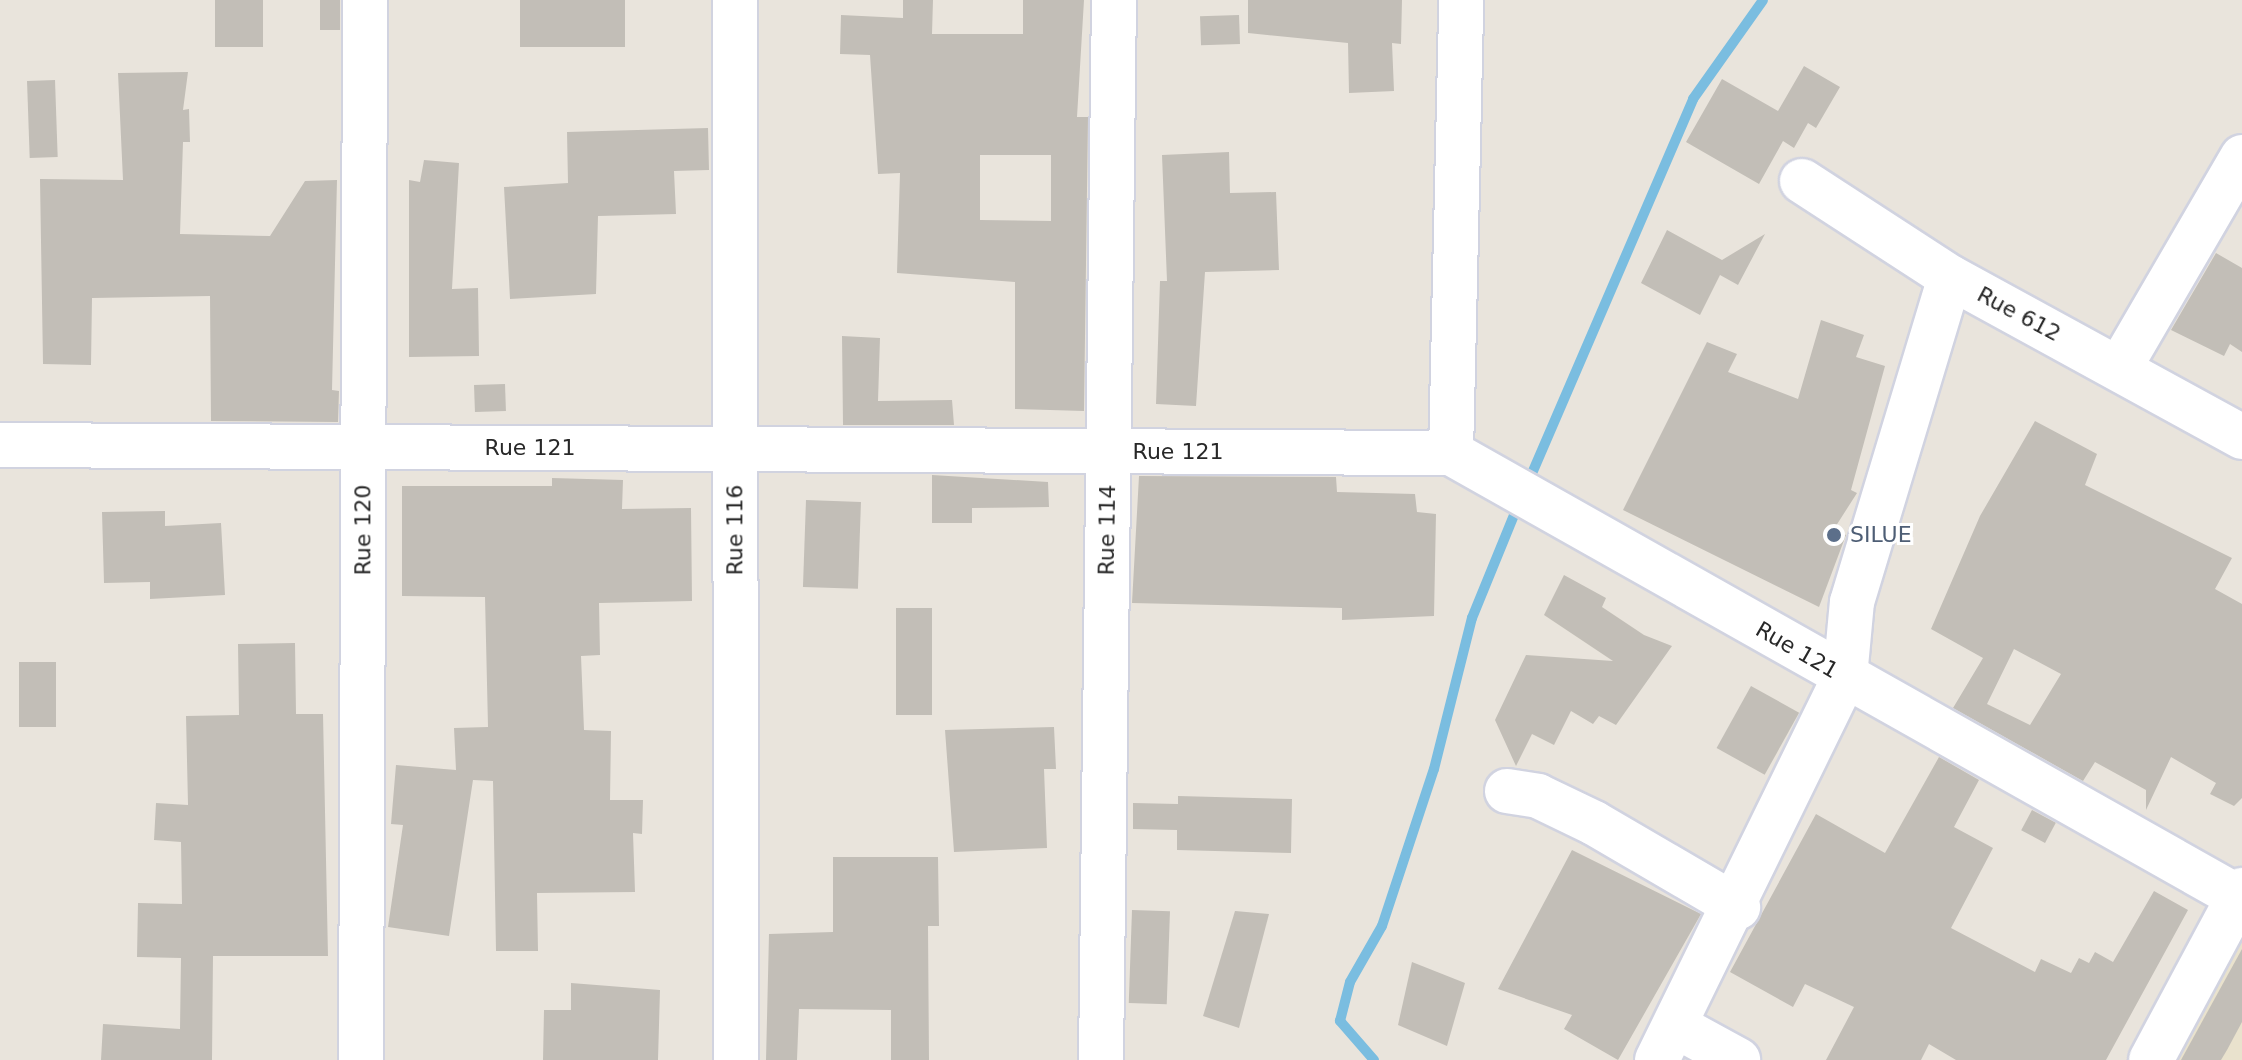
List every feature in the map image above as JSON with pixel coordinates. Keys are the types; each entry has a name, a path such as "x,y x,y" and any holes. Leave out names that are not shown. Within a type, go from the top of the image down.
{"street":[{"name":"Rue 120","path":"361,1060 365,0"},
{"name":"Rue 116","path":"735,0 736,1060"},
{"name":"Rue 114","path":"1101,1060 1114,0"},
{"path":"1451,453 1461,0"},
{"path":"2120,367 2242,157"},
{"name":"Rue 612","path":"1802,181 1950,277 2120,367 2242,437"},
{"path":"1738,1060 1666,1043 1738,907 1845,677 1852,602 1950,277"},
{"name":"Rue 121","path":"0,445 1451,453 1845,677 2240,894"},
{"path":"1507,791 1538,796 1594,823 1738,907"},
{"path":"2151,1060 2240,894"}],"shaded area":[{"path":"2242,919 2242,1060 2168,1060"}],"building":[{"path":"215,0 263,0 263,47 215,47"},
{"path":"320,0 340,0 340,30 320,30"},
{"path":"520,0 625,0 625,47 520,47"},
{"path":"903,0 933,0 932,34 1023,34 1023,0 1084,0 1077,117 1088,117 1084,411 1015,409 1015,282 897,273 900,173 878,174 870,55 840,54 841,15 903,18","holes":["980,155 1051,155 1051,221 980,220"]},
{"path":"1248,0 1402,0 1401,44 1392,43 1394,91 1349,93 1348,43 1248,33"},
{"path":"1239,15 1240,44 1201,45 1200,16"},
{"path":"1804,66 1840,87 1816,128 1808,123 1794,148 1783,141 1759,184 1686,142 1722,79 1778,111"},
{"path":"188,72 183,110 189,109 190,142 183,142 180,234 270,236 305,181 337,180 332,390 339,391 338,422 211,421 210,296 92,298 91,365 43,364 40,179 123,180 118,73"},
{"path":"55,80 58,157 30,158 27,81"},
{"path":"708,128 709,170 674,171 676,214 598,216 596,294 510,299 504,187 568,183 567,132"},
{"path":"1229,152 1230,193 1276,192 1279,270 1205,272 1196,406 1156,404 1160,281 1167,281 1162,155"},
{"path":"424,160 459,163 452,289 478,288 479,356 409,357 409,180 420,182"},
{"path":"1667,230 1722,260 1765,234 1738,285 1720,275 1700,315 1641,283"},
{"path":"2216,253 2242,268 2242,352 2230,344 2224,356 2171,330"},
{"path":"1821,320 1864,335 1856,357 1885,366 1851,490 1857,493 1834,529 1846,535 1819,607 1623,510 1707,342 1737,354 1728,372 1798,399"},
{"path":"842,336 880,338 878,401 952,400 954,425 843,425"},
{"path":"505,384 506,411 475,412 474,385"},
{"path":"2035,421 2097,454 2085,485 2232,558 2215,589 2242,604 2242,798 2234,806 2210,794 2216,783 2171,757 2146,810 2146,790 2095,762 2083,781 1953,708 1983,658 1931,629 1980,516","holes":["2014,649 2061,674 2030,725 1987,704"]},
{"path":"932,475 1048,482 1049,507 972,508 972,523 932,523"},
{"path":"1139,476 1336,477 1337,492 1415,494 1417,512 1436,514 1434,616 1342,620 1342,608 1132,603"},
{"path":"552,478 623,480 622,509 691,508 692,601 599,603 600,655 581,656 584,730 611,731 610,800 643,800 642,834 633,833 635,892 537,893 538,951 496,951 493,781 473,780 449,936 388,927 403,825 391,824 396,765 456,770 454,728 488,727 485,597 402,596 402,486 552,486"},
{"path":"806,500 861,502 858,589 803,587"},
{"path":"165,511 165,526 221,523 225,595 150,599 150,582 104,583 102,512"},
{"path":"1564,575 1606,598 1602,607 1644,635 1672,646 1616,725 1599,716 1593,724 1571,711 1554,745 1532,734 1516,766 1495,720 1526,655 1613,661 1544,615"},
{"path":"896,608 932,608 932,715 896,715"},
{"path":"295,643 296,714 323,714 328,956 213,956 212,1060 101,1060 103,1024 180,1029 181,958 137,957 138,903 182,904 181,842 154,840 156,803 188,805 186,716 239,715 238,644"},
{"path":"19,662 56,662 56,727 19,727"},
{"path":"1751,686 1799,713 1765,775 1717,748"},
{"path":"1054,727 1056,769 1044,769 1047,848 954,852 945,730"},
{"path":"1939,757 1979,780 1954,827 1993,848 1951,928 2035,972 2041,959 2071,973 2079,958 2089,963 2095,952 2113,962 2154,891 2188,910 2106,1060 1956,1060 1929,1044 1921,1060 1826,1060 1854,1007 1805,984 1793,1007 1730,972 1816,814 1885,853"},
{"path":"1178,796 1292,799 1291,853 1177,850 1177,830 1133,829 1133,803 1178,804"},
{"path":"2032,810 2056,823 2045,843 2021,830"},
{"path":"1572,850 1701,914 1618,1060 1564,1029 1572,1015 1498,989"},
{"path":"833,857 938,857 939,926 928,926 929,1060 891,1060 891,1010 799,1009 797,1060 766,1060 769,934 833,932"},
{"path":"1132,910 1170,911 1167,1004 1129,1003"},
{"path":"1235,911 1269,914 1239,1028 1203,1016"},
{"path":"2242,949 2242,1022 2227,1050 2221,1060 2181,1060"},
{"path":"1412,962 1465,983 1447,1046 1398,1025"},
{"path":"571,983 660,990 658,1060 543,1060 544,1010 571,1010"}],"waterway":[{"path":"1527,485 1693,99 1763,0"},
{"path":"1374,1060 1340,1021 1350,982 1382,926 1434,769 1472,618 1519,503"}],"place":[{"name":"SILUE","path":"1834,535"}]}
